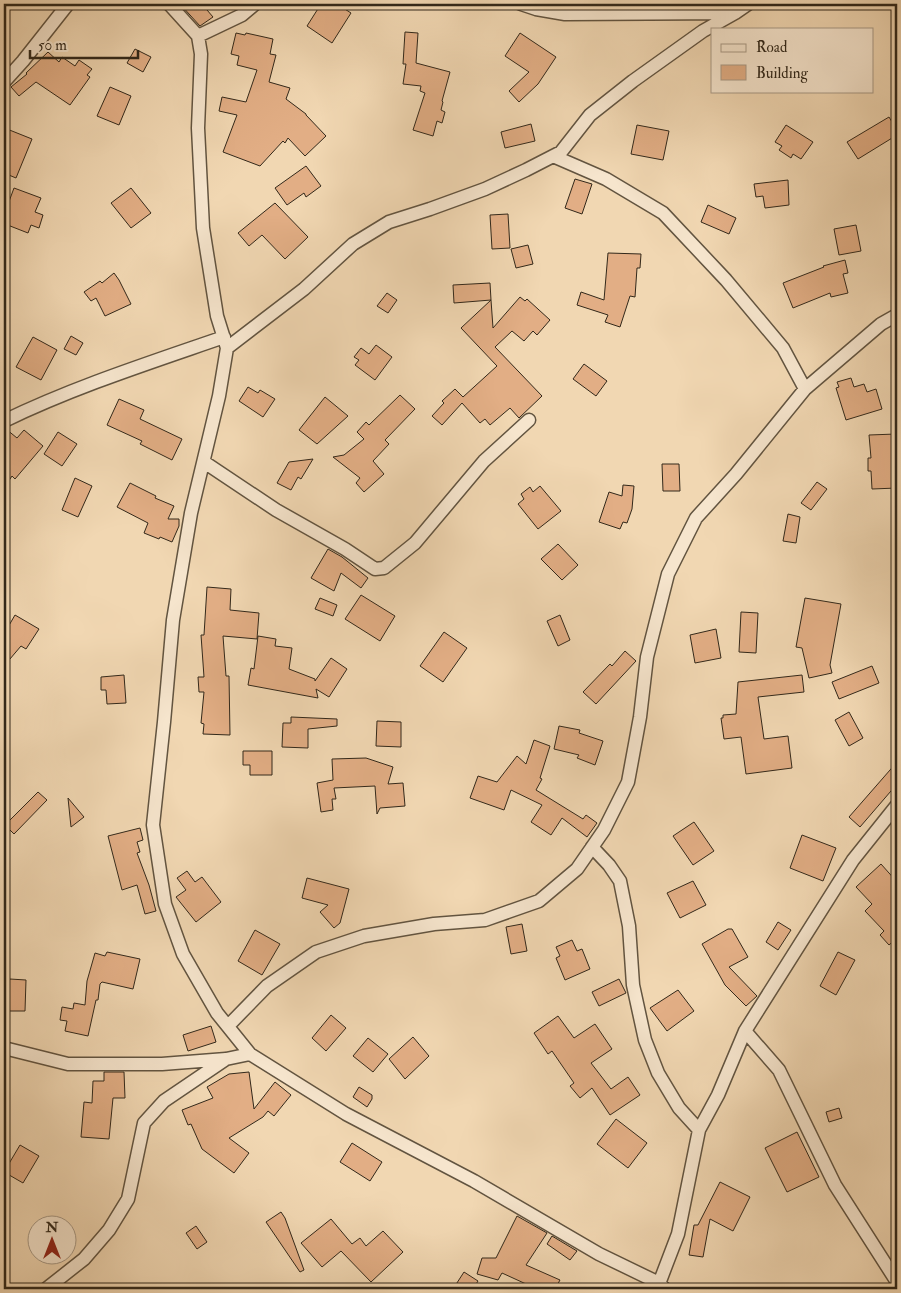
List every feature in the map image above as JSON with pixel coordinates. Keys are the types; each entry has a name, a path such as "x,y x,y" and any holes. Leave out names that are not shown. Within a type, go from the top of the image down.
{"street":[{"path":"4,82 68,4"},
{"path":"169,4 198,36 201,54 198,128 203,228 217,316 225,343 219,396 191,513 173,620 152,825 165,904 183,954 217,1014 250,1054 346,1114 474,1181 599,1254 661,1287 678,1234 699,1130 718,1096 745,1031 853,860 897,805"},
{"path":"198,36 242,15 255,4"},
{"path":"521,4 536,9 565,14 735,13"},
{"path":"4,421 52,399 108,377 225,343 304,289 353,244 389,222 430,210 485,189 561,152 590,115 703,30 748,4"},
{"path":"553,156 606,179 663,213 726,280 784,348 805,389"},
{"path":"228,1026 267,986 316,952 364,936 434,924 485,920 538,901 577,869 604,830 628,782 640,716 647,657 668,574 696,518 736,474 805,389 881,324 897,315"},
{"path":"204,462 276,510 345,549 369,566 376,569 384,568 414,543 484,461 529,420"},
{"path":"592,847 609,864 620,881 629,926 634,985 645,1040 658,1072 679,1108 699,1130"},
{"path":"745,1031 778,1070 835,1185 897,1282"},
{"path":"4,1048 68,1064 162,1064 226,1059 250,1054"},
{"path":"46,1289 84,1259 108,1230 128,1199 144,1123 164,1101 226,1059"}],"building":[{"path":"180,4 211,4 207,10 213,17 200,26"},
{"path":"321,4 337,4 351,13 332,43 307,26"},
{"path":"405,32 418,33 416,63 450,72 442,101 441,110 445,112 442,123 437,121 433,136 413,130 425,93 420,91 421,86 403,84 406,64 403,64"},
{"path":"236,33 245,35 246,33 273,39 270,54 276,55 269,82 290,88 286,99 306,114 326,136 305,156 288,138 260,166 223,152 237,115 219,111 222,97 246,102 257,70 237,65 239,56 231,54"},
{"path":"520,33 556,57 538,84 519,102 509,91 529,72 505,56"},
{"path":"135,49 151,57 143,72 127,63"},
{"path":"48,52 59,62 62,57 75,66 79,60 92,69 87,75 90,77 70,105 36,82 19,96 11,87 27,74"},
{"path":"110,87 131,96 119,125 97,116"},
{"path":"889,117 897,130 897,135 858,159 847,142"},
{"path":"531,124 535,141 505,148 501,132"},
{"path":"637,125 669,131 663,160 631,154"},
{"path":"786,125 813,142 801,159 793,154 791,158 779,150 782,146 775,142"},
{"path":"7,129 32,139 16,178 4,173 4,138"},
{"path":"306,166 321,186 306,197 304,193 287,205 275,188"},
{"path":"575,179 592,184 582,214 565,208"},
{"path":"788,180 789,205 765,208 763,196 756,197 754,184"},
{"path":"14,188 41,198 35,212 43,215 39,228 31,225 28,233 5,224 7,218 4,215"},
{"path":"131,188 151,213 131,228 111,203"},
{"path":"275,203 308,237 285,259 262,235 249,246 238,233"},
{"path":"708,205 736,218 729,234 701,222"},
{"path":"508,214 510,248 492,249 490,215"},
{"path":"856,225 861,251 839,255 834,229"},
{"path":"528,245 533,264 516,268 511,249"},
{"path":"608,253 641,254 640,268 637,268 635,297 630,296 620,327 605,322 608,315 577,305 581,292 604,300"},
{"path":"845,260 848,273 843,274 848,293 831,297 830,293 793,308 783,283 823,266"},
{"path":"114,273 131,304 105,316 96,298 91,301 84,292 100,281 102,283"},
{"path":"490,283 491,300 454,303 453,285"},
{"path":"387,293 397,300 388,313 377,306"},
{"path":"520,297 525,301 527,299 550,320 537,335 533,331 524,341 512,331 495,347 542,396 519,418 510,408 490,425 485,419 480,423 462,403 442,425 432,416 444,403 442,401 455,389 463,397 497,366 461,328 491,300 493,328"},
{"path":"71,336 83,343 76,355 64,349"},
{"path":"33,337 57,350 41,380 16,367"},
{"path":"376,345 392,357 375,380 355,365 359,360 354,357 361,348 369,354"},
{"path":"584,364 607,381 596,396 573,379"},
{"path":"851,378 854,387 864,384 867,392 876,389 882,409 846,420 836,388 839,387 837,382"},
{"path":"248,387 258,393 260,390 275,399 263,417 239,401"},
{"path":"400,395 415,409 385,440 389,444 373,461 384,474 364,492 356,483 360,478 333,457 344,455 364,439 357,432 366,422 369,425"},
{"path":"325,397 348,416 317,444 299,430"},
{"path":"119,399 144,410 140,419 182,439 172,460 140,444 142,441 107,425"},
{"path":"4,429 17,438 24,430 43,446 15,479 12,476 4,488"},
{"path":"58,432 77,444 62,466 44,454"},
{"path":"896,434 897,488 872,489 871,471 868,471 868,458 871,458 869,435"},
{"path":"313,459 301,479 298,477 291,490 277,483 289,462"},
{"path":"662,464 679,464 680,491 663,491"},
{"path":"75,478 92,486 78,517 62,510"},
{"path":"817,482 827,489 811,510 801,503"},
{"path":"130,483 156,496 155,498 174,506 168,519 179,519 179,526 172,542 144,533 148,523 117,507"},
{"path":"623,485 634,486 632,509 627,523 623,522 620,529 599,522 609,492 622,496"},
{"path":"540,486 561,511 538,529 518,504 524,499 521,494 530,487 533,492"},
{"path":"788,514 800,517 796,543 783,541"},
{"path":"558,544 578,565 562,580 541,559"},
{"path":"328,549 342,557 368,578 361,588 341,573 334,591 311,578"},
{"path":"207,587 231,589 230,610 259,613 257,639 223,636 226,676 229,676 230,735 203,734 204,724 201,723 204,692 199,692 198,677 204,677 201,635 204,635"},
{"path":"361,595 395,616 380,641 345,619"},
{"path":"320,598 337,605 333,616 315,609"},
{"path":"805,598 841,604 830,665 832,673 809,678 802,648 796,647"},
{"path":"741,612 758,613 756,653 739,652"},
{"path":"15,615 39,629 26,649 21,646 4,666 4,634"},
{"path":"560,615 570,640 558,646 547,621"},
{"path":"716,629 721,658 695,663 690,635"},
{"path":"444,632 467,648 443,682 420,666"},
{"path":"258,636 276,639 275,646 292,648 289,669 315,679 315,681 331,658 347,669 329,697 316,689 318,698 248,685 251,668 254,669"},
{"path":"625,651 636,661 596,704 583,692 610,664 612,666"},
{"path":"872,666 879,683 839,699 832,682"},
{"path":"124,675 126,703 107,704 106,690 101,690 101,677"},
{"path":"802,675 804,692 758,697 764,739 788,736 792,768 746,774 741,737 724,739 721,718 723,718 723,715 736,714 738,682"},
{"path":"849,712 863,738 849,746 835,720"},
{"path":"291,717 337,719 337,726 308,729 308,748 282,747 283,723 291,723"},
{"path":"377,721 401,722 401,747 376,746"},
{"path":"559,726 580,730 579,733 603,741 595,765 577,758 579,755 554,749"},
{"path":"534,740 550,746 540,778 542,779 536,790 583,819 586,815 597,823 587,837 562,818 551,835 531,822 542,805 511,790 504,810 470,798 478,776 497,782 517,756 526,764"},
{"path":"243,751 272,751 272,775 250,775 250,765 243,765"},
{"path":"366,758 393,767 388,784 403,783 405,806 380,808 377,814 375,786 334,788 336,799 332,799 333,810 321,812 317,783 333,780 332,759"},
{"path":"897,762 897,784 860,827 849,817"},
{"path":"38,792 47,800 14,834 5,825"},
{"path":"68,798 84,817 71,827"},
{"path":"694,822 714,851 693,865 673,836"},
{"path":"140,828 143,840 137,842 140,852 137,853 156,911 145,914 137,885 122,890 108,836"},
{"path":"802,835 836,848 823,881 790,868"},
{"path":"881,864 897,882 897,938 889,945 880,935 884,931 865,911 872,904 856,887"},
{"path":"187,871 195,882 202,877 221,902 196,922 176,897 186,890 177,878"},
{"path":"307,878 349,889 340,923 334,928 320,912 328,905 302,898"},
{"path":"693,881 706,905 680,918 667,893"},
{"path":"778,922 791,930 778,950 766,942"},
{"path":"522,924 527,951 511,954 506,927"},
{"path":"728,929 732,929 748,957 729,967 757,996 746,1006 725,985 702,944"},
{"path":"255,930 280,944 262,975 238,961"},
{"path":"572,940 577,951 582,949 590,969 565,980 556,958 560,956 556,947"},
{"path":"107,952 140,959 133,989 102,982 88,1036 65,1031 67,1021 60,1020 62,1007 73,1009 74,1003 85,1005 87,981 95,953 105,956"},
{"path":"838,952 855,960 836,995 820,986"},
{"path":"10,979 26,980 25,1011 4,1011 4,994"},
{"path":"619,979 626,993 599,1006 592,992"},
{"path":"678,990 694,1011 667,1031 650,1008"},
{"path":"331,1015 346,1028 326,1051 312,1038"},
{"path":"558,1016 574,1038 595,1024 612,1049 591,1063 611,1089 628,1077 640,1095 610,1115 592,1088 580,1098 570,1086 574,1083 552,1051 548,1054 534,1033"},
{"path":"211,1026 216,1042 188,1051 183,1035"},
{"path":"413,1037 429,1056 405,1079 389,1059"},
{"path":"368,1038 388,1054 373,1072 353,1056"},
{"path":"104,1072 124,1072 125,1098 113,1098 109,1139 81,1137 84,1102 92,1103 93,1081 104,1081"},
{"path":"249,1072 254,1109 275,1082 291,1095 274,1116 268,1111 263,1117 229,1138 249,1153 234,1173 202,1149 191,1124 188,1125 182,1110 213,1098 207,1087 229,1074"},
{"path":"359,1087 372,1095 372,1099 367,1107 353,1097"},
{"path":"839,1108 842,1118 829,1122 826,1112"},
{"path":"616,1119 647,1143 628,1168 597,1144"},
{"path":"797,1132 819,1177 787,1192 765,1148"},
{"path":"352,1143 382,1162 370,1181 340,1162"},
{"path":"20,1145 39,1156 23,1183 4,1172"},
{"path":"720,1182 750,1197 733,1231 710,1219 703,1257 689,1255 694,1225 698,1225"},
{"path":"281,1212 285,1218 304,1270 300,1272 266,1222"},
{"path":"517,1216 547,1233 526,1265 560,1280 555,1289 537,1289 502,1273 498,1280 477,1274 482,1258 496,1258"},
{"path":"331,1219 352,1244 360,1238 366,1246 383,1231 403,1252 371,1282 341,1251 322,1267 301,1243"},
{"path":"196,1226 207,1242 197,1249 186,1233"},
{"path":"552,1236 577,1251 570,1260 547,1244"},
{"path":"464,1272 478,1281 473,1289 453,1289"}]}
